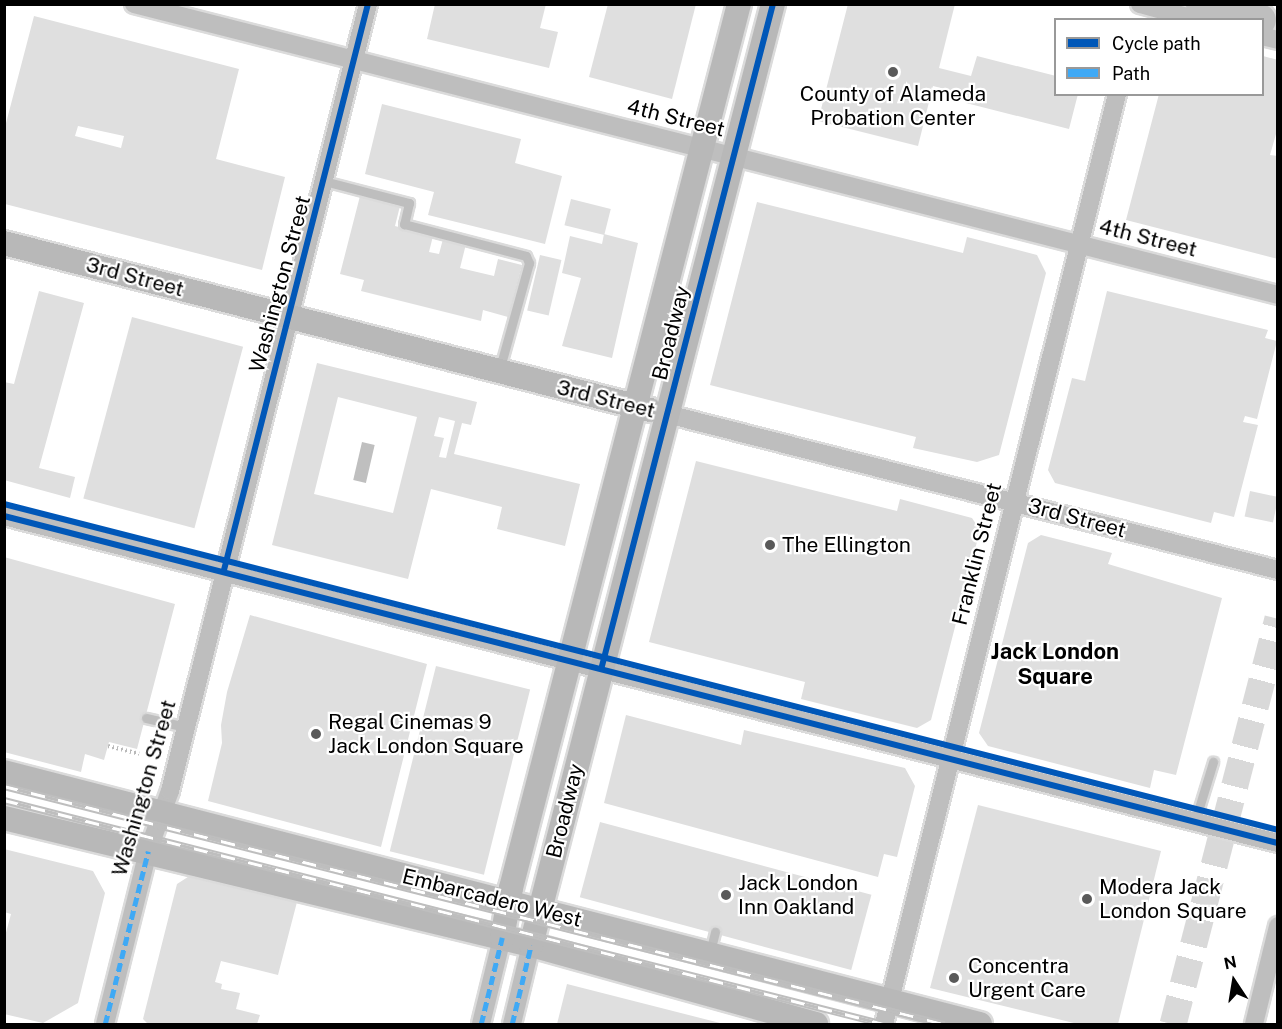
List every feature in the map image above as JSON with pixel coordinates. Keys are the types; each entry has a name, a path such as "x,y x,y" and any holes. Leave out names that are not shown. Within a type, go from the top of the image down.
{"highway":[{"path":"1202,4 1254,18"}],"street":[{"name":"4th Street","path":"134,4 1278,295"},
{"name":"Washington Street","path":"105,1024 148,851 164,814 368,4"},
{"name":"Broadway","path":"481,1024 509,902 739,4"},
{"name":"Broadway","path":"512,1024 773,4"},
{"path":"1139,4 1191,18"},
{"path":"1237,4 1278,15"},
{"name":"Franklin Street","path":"887,1013 948,759 1116,96"},
{"name":"3rd Street","path":"4,243 1278,570"},
{"path":"4,516 1278,843"},
{"name":"Embarcadero West","path":"4,772 540,910 712,943 887,1013 980,1024"},
{"name":"Embarcadero West","path":"4,818 531,945 816,1024"},
{"path":"1254,1024 1278,926"}],"lane":[{"path":"324,181 409,203 404,225 526,256 529,263 499,371"},
{"path":"146,718 186,727"},
{"path":"1195,821 1213,762"}],"path":[{"path":"108,746 139,754"}],"shaded area":[{"path":"362,442 375,445 366,483 353,480"}],"building":[{"path":"435,4 546,4 540,28 558,32 549,68 427,39"},
{"path":"608,4 696,4 672,99 589,77"},
{"name":"County of Alameda Probation Center","path":"848,4 955,4 939,68 971,76 977,56 1054,75 1054,96 1077,96 1069,129 966,103 968,95 933,86 918,146 818,121"},
{"path":"34,16 239,69 216,159 285,177 262,270 5,204 5,127","holes":["78,126 124,136 121,148 75,136"]},
{"path":"1264,56 1278,60 1278,127 1270,155 1278,156 1278,259 1126,220 1158,96 1264,96"},
{"path":"382,104 521,139 515,163 562,176 545,244 428,215 434,192 365,174"},
{"path":"360,196 400,206 395,226 433,236 429,252 439,254 443,239 466,244 460,268 494,276 498,259 522,265 508,317 483,310 481,321 361,291 364,280 340,274"},
{"path":"571,199 611,209 604,235 564,225"},
{"path":"757,202 963,253 967,237 1037,255 1046,273 999,455 977,462 913,448 916,437 710,385"},
{"path":"604,234 638,243 612,358 562,346 581,278 562,273 570,236 602,244"},
{"path":"540,255 561,260 549,315 527,311"},
{"path":"39,291 84,303 39,468 75,477 70,498 4,480 4,382 14,384"},
{"path":"1107,291 1268,330 1265,338 1277,341 1257,419 1245,416 1243,422 1258,425 1234,517 1214,512 1211,523 1055,483 1048,470 1072,378 1085,381"},
{"path":"132,317 243,347 194,528 83,499"},
{"path":"317,363 477,402 471,425 462,423 454,454 580,484 565,546 497,529 502,507 431,489 408,579 272,545","holes":["338,397 417,417 393,513 314,494","439,417 455,421 446,458 439,457 444,438 434,436"]},
{"path":"696,461 897,511 900,499 972,518 980,530 931,720 917,728 801,699 805,682 649,642"},
{"path":"1250,491 1278,497 1273,522 1245,516"},
{"path":"1041,535 1112,553 1108,564 1222,598 1176,775 1154,770 1150,788 988,746 979,733 1028,543"},
{"path":"4,557 175,604 137,749 109,742 104,760 85,754 81,772 4,752"},
{"name":"Regal Cinemas 9 Jack London Square","path":"250,615 427,664 381,847 208,801 222,743 221,725 227,692"},
{"path":"436,666 530,689 484,875 390,851"},
{"path":"626,715 741,745 744,730 905,768 915,786 897,857 884,854 878,877 604,803"},
{"name":"Modera Jack London Square","path":"978,805 1161,851 1118,1024 1078,1024 930,988"},
{"name":"Jack London Inn Oakland","path":"600,822 871,895 851,970 580,897"},
{"path":"4,849 93,871 105,893 78,1003 43,1023 4,1014 4,940 11,914 4,912"},
{"path":"191,875 297,902 278,975 221,961 215,982 222,984 221,989 240,993 236,1009 260,1015 257,1024 148,1024 143,1019 177,884"},
{"path":"567,984 724,1024 557,1024"}],"tunnel":[{"path":"1173,1024 1278,618"}],"railway":[{"path":"4,786 944,1024"},
{"path":"4,800 884,1024"}],"marked path":[{"path":"105,1024 148,851"},
{"path":"481,1024 502,938"},
{"path":"512,1024 531,945"}],"cycle path":[{"path":"224,570 368,4"},
{"path":"602,666 773,4"},
{"path":"4,504 1278,830"},
{"path":"4,516 1278,843"}],"place":[{"name":"County of Alameda Probation Center","path":"893,72"},
{"name":"The Ellington","path":"770,545"},
{"name":"Regal Cinemas 9 Jack London Square","path":"316,734"},
{"name":"Jack London Inn Oakland","path":"726,895"},
{"name":"Modera Jack London Square","path":"1087,899"},
{"name":"Concentra Urgent Care","path":"954,978"}],"district":[{"name":"Jack London Square","path":"1055,664"}]}
